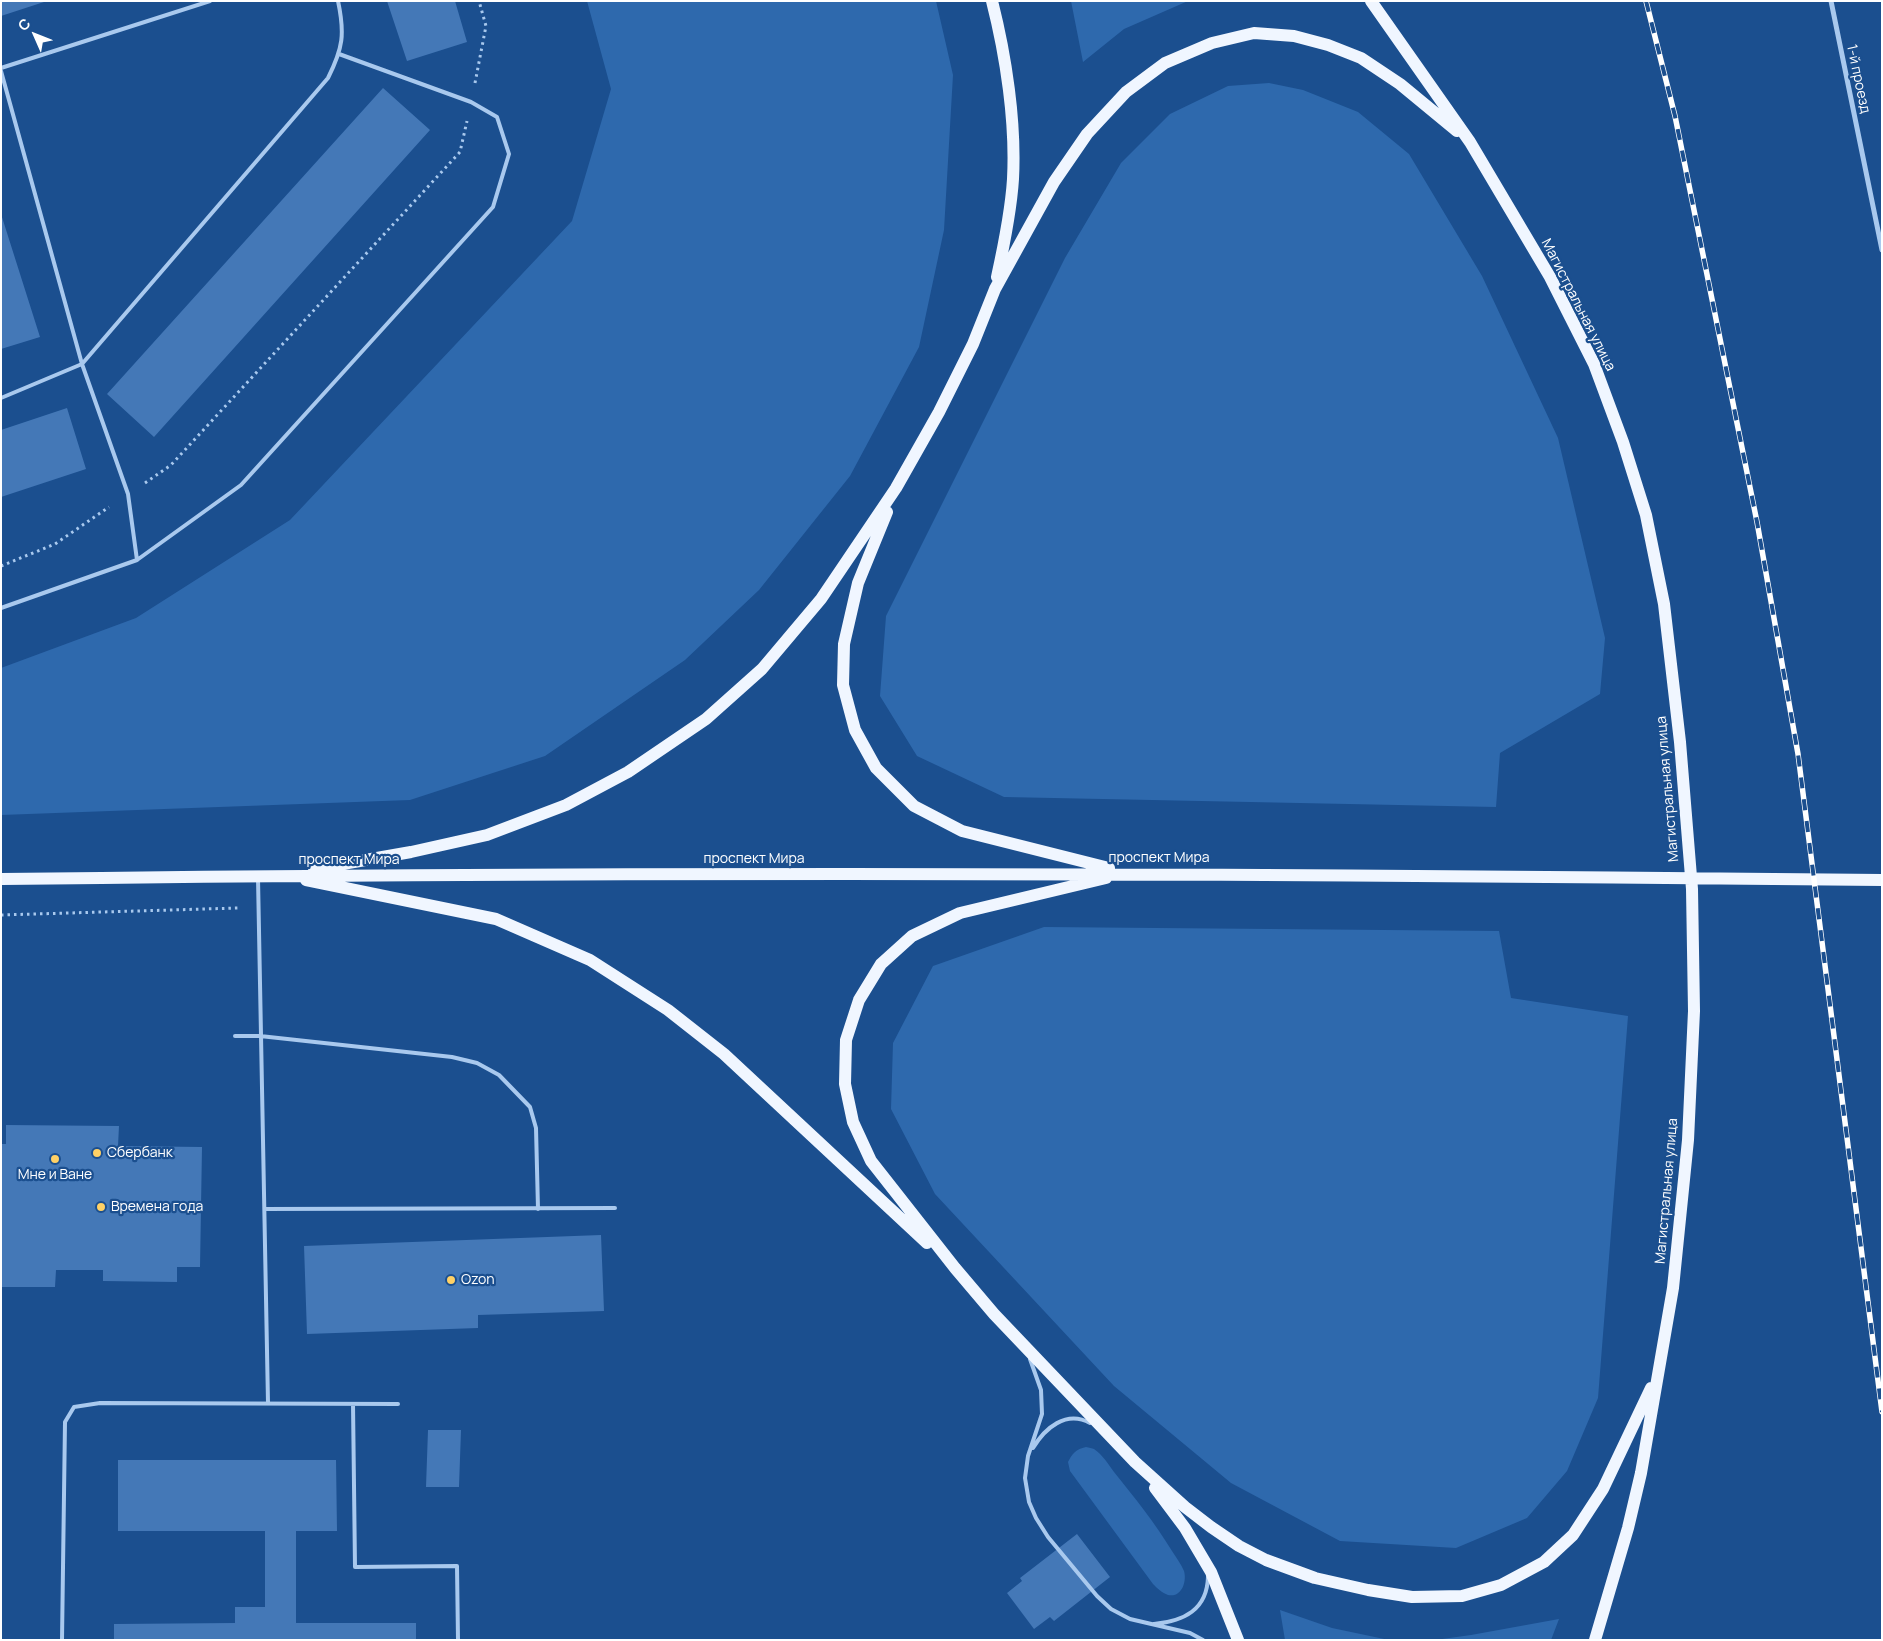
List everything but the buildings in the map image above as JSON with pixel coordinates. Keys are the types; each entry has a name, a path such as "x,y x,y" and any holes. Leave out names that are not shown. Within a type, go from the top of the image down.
{"main road":[{"path":"992,1 997,21 1012,117 1013,179 1007,228 995,289"},
{"name":"Магистральная улица","path":"1371,1 1470,142 1550,276 1594,364 1624,442 1646,516 1664,604 1680,742 1692,889 1694,1011 1687,1150 1673,1288 1640,1473 1628,1528 1595,1640"},
{"path":"279,875 411,852 487,835 566,805 628,772 706,719 762,669 821,599 896,488 944,404 973,344 995,289 1054,182 1087,134 1126,92 1165,63 1212,43 1254,33 1294,36 1328,45 1361,58 1400,84 1470,142"},
{"path":"896,488 858,583 844,644 843,685 855,730 876,768 914,806 962,831 1128,873"},
{"path":"1128,873 960,913 912,936 881,964 859,1000 846,1040 846,1084 853,1122 871,1161 954,1268 994,1314 1135,1462 1210,1527 1239,1546 1266,1560 1315,1578 1368,1590 1412,1597 1462,1596 1502,1585 1544,1562 1573,1535 1603,1489 1658,1374"},
{"name":"проспект Мира","path":"1,879 279,875 1128,873 1882,880"},
{"path":"279,875 496,919 590,960 668,1010 724,1054 954,1268"},
{"path":"1135,1462 1185,1528 1207,1564 1238,1640"}],"street":[{"name":"1-й проезд","path":"1831,1 1882,250"}],"lane":[{"path":"137,560 128,494 82,364 1,69 210,1"},
{"path":"1,398 82,364 328,78 340,54 342,23 338,1"},
{"path":"1,608 137,560 241,485 493,207 508,154 497,117 471,102 340,54"},
{"path":"258,876 268,1404"},
{"path":"235,1036 260,1036 452,1057 477,1063 499,1074 530,1107 536,1128 538,1209"},
{"path":"265,1209 615,1208"},
{"path":"1024,1345 1036,1372 1041,1390 1042,1414 1028,1456 1025,1478 1028,1502 1036,1518 1048,1537 1097,1596 1112,1609 1130,1619 1149,1625 1190,1633 1203,1640"},
{"path":"62,1640 65,1422 74,1407 100,1403 398,1404"},
{"path":"353,1404 354,1567 457,1566 458,1640"},
{"path":"1028,1456 1045,1432 1055,1423 1065,1419 1086,1420 1106,1431"},
{"path":"1149,1625 1177,1621 1196,1608 1208,1588 1207,1564"}],"path":[{"path":"1,566 55,544 171,465 460,152 486,26 479,1"},
{"path":"1,915 259,907"}],"shaded area":[{"path":"587,1 936,1 953,75 944,230 919,347 850,476 759,590 685,660 545,756 410,800 1,815 1,668 136,618 290,520 572,221 611,89"},
{"path":"1071,1 1188,1 1124,29 1083,62"},
{"path":"1269,83 1303,90 1358,112 1409,154 1482,276 1558,438 1605,638 1600,694 1500,753 1496,807 1004,797 917,756 880,696 886,616 1065,258 1121,163 1170,114 1228,86"},
{"path":"1044,927 1499,931 1511,998 1628,1016 1598,1398 1567,1471 1527,1518 1456,1548 1340,1541 1231,1483 1114,1386 935,1194 891,1109 893,1043 933,966"},
{"path":"1086,1447 1094,1449 1105,1460 1152,1521 1178,1561 1184,1571 1185,1579 1182,1588 1177,1594 1168,1595 1153,1584 1070,1471 1068,1462 1071,1457 1075,1452"},
{"path":"1280,1610 1332,1628 1389,1640 1285,1640"},
{"path":"1559,1619 1551,1640 1435,1640 1471,1635"}],"railway":[{"path":"1646,1 1675,116 1757,522 1798,754 1882,1412"}],"place":[{"name":"Сбербанк","path":"97,1153"},
{"name":"Мне и Ване","path":"55,1159"},
{"name":"Времена года","path":"101,1207"},
{"name":"Ozon","path":"451,1280"}]}
